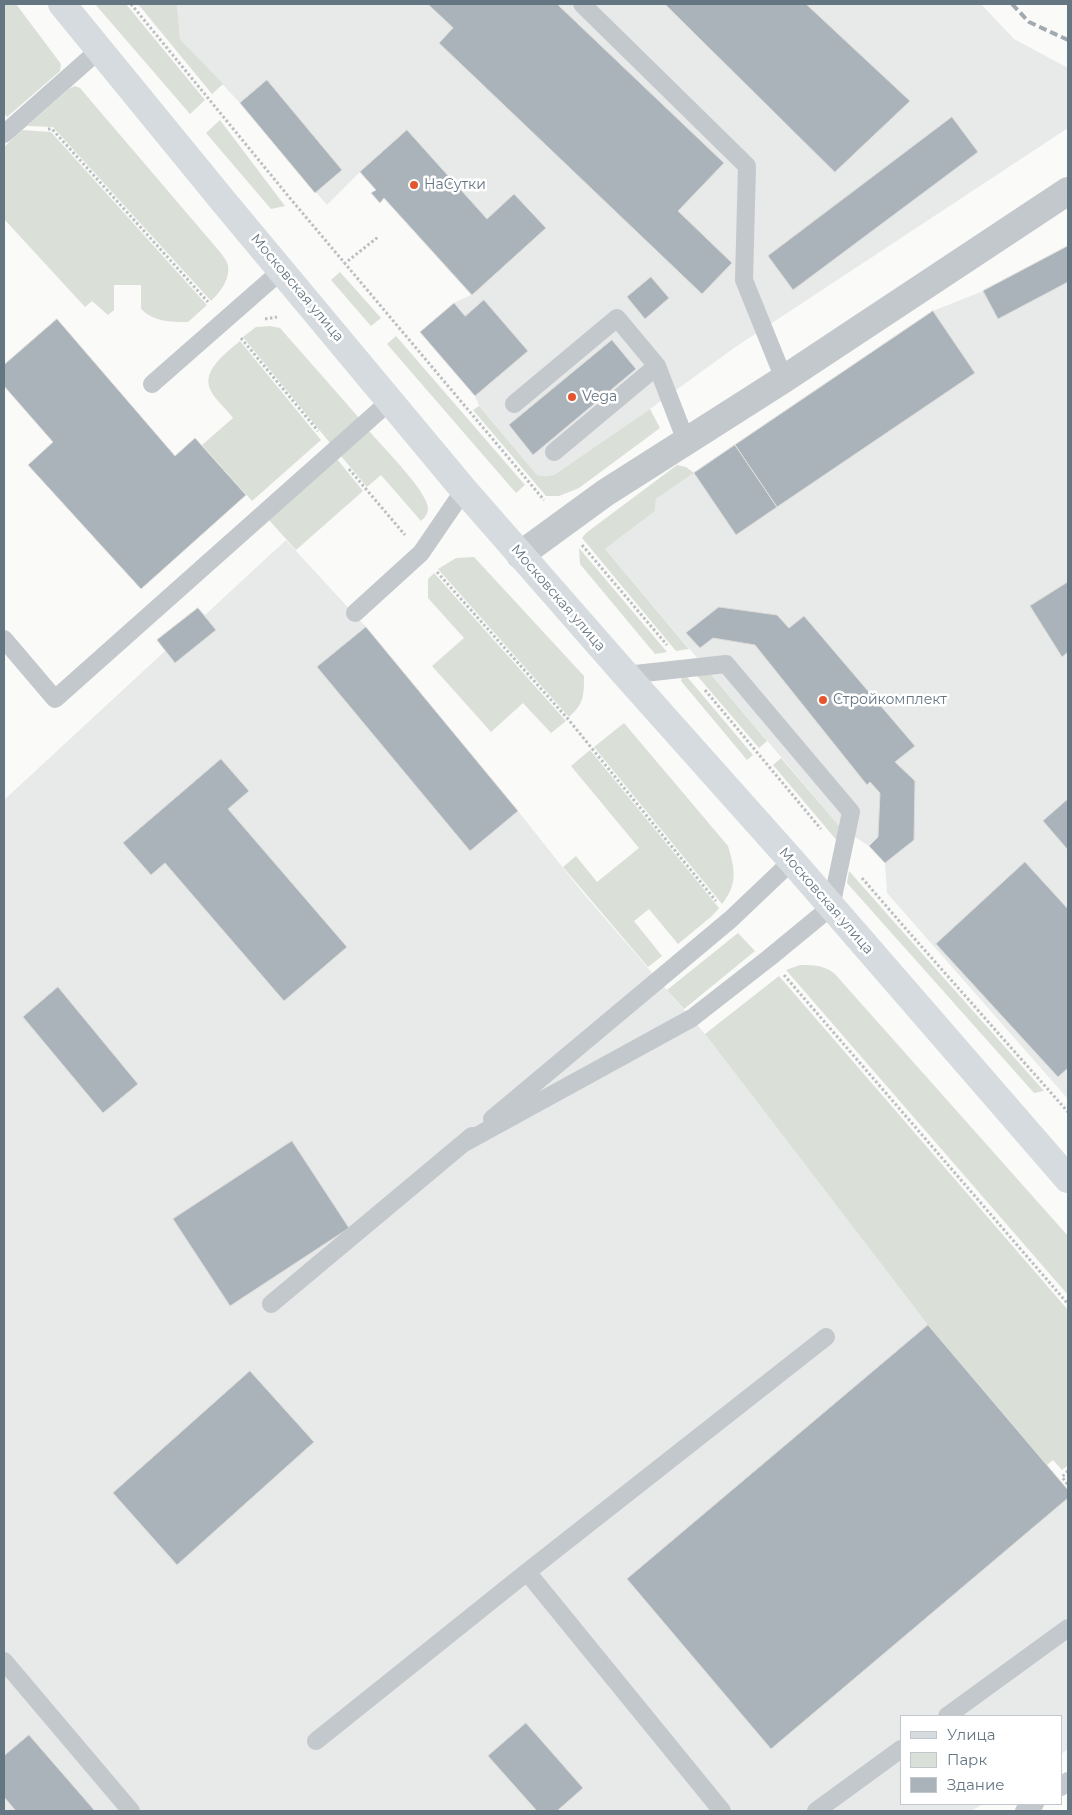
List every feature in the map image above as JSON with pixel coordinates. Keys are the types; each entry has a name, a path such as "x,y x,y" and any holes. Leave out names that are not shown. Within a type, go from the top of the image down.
{"main road":[{"name":"Московская улица","path":"62,4 464,490 792,861 1068,1179"}],"street":[{"path":"520,554 605,493 784,379 1068,191"}],"lane":[{"path":"582,4 747,166 744,280 784,379"},
{"path":"8,131 99,50"},
{"path":"152,384 282,270"},
{"path":"514,404 617,318 657,366 686,441"},
{"path":"554,452 657,366"},
{"path":"4,639 55,699 390,401"},
{"path":"355,613 421,554 464,490"},
{"path":"464,1143 692,1018 831,907 851,812 726,664 626,675"},
{"path":"271,1304 731,919 792,861"},
{"path":"316,1741 826,1336"},
{"path":"528,1572 722,1811"},
{"path":"948,1715 1068,1628"},
{"path":"4,1661 131,1811"},
{"path":"816,1811 900,1751"}],"path":[{"path":"131,4 344,264 842,854 1068,1112"},
{"path":"8,131 52,129 225,321 421,554 568,719 731,919"},
{"path":"344,264 378,237"},
{"path":"769,958 1068,1304"},
{"path":"1068,1471 1062,1477 1068,1485"}],"shaded area":[{"path":"177,4 981,4 1014,39 1068,68 1068,128 734,348 554,475 543,476 537,475 479,406 475,396 420,332 454,303 471,295 360,172 327,205 240,103 180,39"},
{"path":"1068,246 1068,1099 887,893 885,863 869,846 841,828 605,549 655,511 656,499 933,311 983,291"},
{"path":"286,540 366,627 583,893 705,1034 928,1325 1068,1490 1068,1749 1062,1753 1062,1715 900,1715 900,1805 981,1805 971,1811 4,1811 4,800 165,651 157,640 198,608 205,615"}],"green space":[{"path":"4,4 16,4 61,64 60,71 7,117 4,113"},
{"path":"95,4 126,4 205,100 190,114"},
{"path":"138,4 177,4 180,39 223,84 212,94"},
{"path":"75,86 80,88 225,259 228,264 226,281 211,301 53,127 27,126 70,88"},
{"path":"220,120 285,206 271,209 206,133"},
{"path":"22,130 51,132 207,305 188,322 157,319 141,309 141,285 114,285 114,310 108,315 92,301 85,307 4,219 4,147"},
{"path":"340,272 381,318 371,326 331,280"},
{"path":"270,326 280,328 360,419 330,443 243,337 256,327"},
{"path":"396,336 525,485 516,493 387,344"},
{"path":"240,341 321,440 252,501 202,445 233,418 211,391 209,376 216,363"},
{"path":"479,406 537,475 543,476 554,475 650,409 660,428 579,488 559,496 546,496 473,410"},
{"path":"369,431 412,480 426,501 427,512 421,521 381,475 367,487 341,456"},
{"path":"337,459 363,491 296,550 269,520"},
{"path":"677,465 686,467 694,473 656,499 655,511 605,549 689,649 676,651 582,538 586,533"},
{"path":"579,548 667,652 655,654 580,564"},
{"path":"474,557 584,676 582,699 578,708 569,717 438,569 456,558"},
{"path":"434,573 566,721 551,733 523,703 491,732 432,666 464,638 428,598 428,579"},
{"path":"708,671 767,741 759,748 694,672"},
{"path":"683,672 753,755 747,760 681,681"},
{"path":"624,723 728,846 734,876 731,890 722,904 594,747"},
{"path":"590,750 719,908 678,944 649,909 634,921 662,956 648,967 563,867 576,856 597,882 639,848 571,766"},
{"path":"781,758 841,828 839,843 773,765"},
{"path":"849,871 1044,1091 1034,1093 847,883"},
{"path":"738,933 755,951 684,1009 667,990"},
{"path":"800,965 814,965 834,973 1068,1236 1068,1295 786,970"},
{"path":"779,976 1068,1310 1068,1465 1062,1470 1053,1460 1047,1465 928,1325 705,1034"}],"building":[{"path":"428,4 557,4 724,163 678,211 732,263 702,294 439,43 453,28"},
{"path":"665,4 806,4 910,101 835,172"},
{"path":"267,80 342,170 315,193 240,103"},
{"path":"952,117 978,152 793,290 768,256"},
{"path":"407,130 487,219 514,194 546,228 472,295 384,198 380,203 371,193 376,190 360,172"},
{"path":"1068,246 1068,282 998,319 983,291"},
{"path":"651,277 669,298 645,319 627,297"},
{"path":"484,300 528,351 475,396 420,332 454,303 465,316"},
{"path":"933,311 975,373 777,507 735,445"},
{"path":"57,319 175,456 195,438 246,495 141,589 28,465 53,442 4,386 4,365"},
{"name":"Vega","path":"612,340 636,369 533,455 509,425"},
{"path":"735,445 777,507 736,535 694,473"},
{"path":"1068,582 1068,652 1062,657 1030,606"},
{"path":"719,607 777,615 789,628 804,616 915,746 895,762 915,781 914,840 885,863 869,846 878,837 880,793 870,782 867,785 755,645 713,638 700,648 686,633"},
{"path":"198,608 216,630 175,663 157,640"},
{"path":"366,627 518,811 470,851 317,667"},
{"path":"221,759 249,791 228,809 347,947 284,1001 165,863 151,875 123,843"},
{"path":"1068,799 1068,850 1043,821"},
{"path":"1025,862 1068,909 1068,1068 1058,1077 936,944"},
{"path":"58,987 138,1084 103,1113 23,1017"},
{"path":"292,1141 349,1228 230,1306 173,1219"},
{"path":"928,1325 1068,1490 1068,1498 771,1749 627,1579"},
{"path":"250,1371 314,1442 177,1565 113,1493"},
{"path":"526,1723 583,1788 557,1811 537,1811 488,1756"},
{"path":"29,1735 95,1811 16,1811 4,1797 4,1756"}],"railway":[{"path":"1012,4 1029,22 1068,40"}],"place":[{"name":"НаСутки","path":"414,185"},
{"name":"Vega","path":"572,397"},
{"name":"Стройкомплект","path":"823,700"}]}
